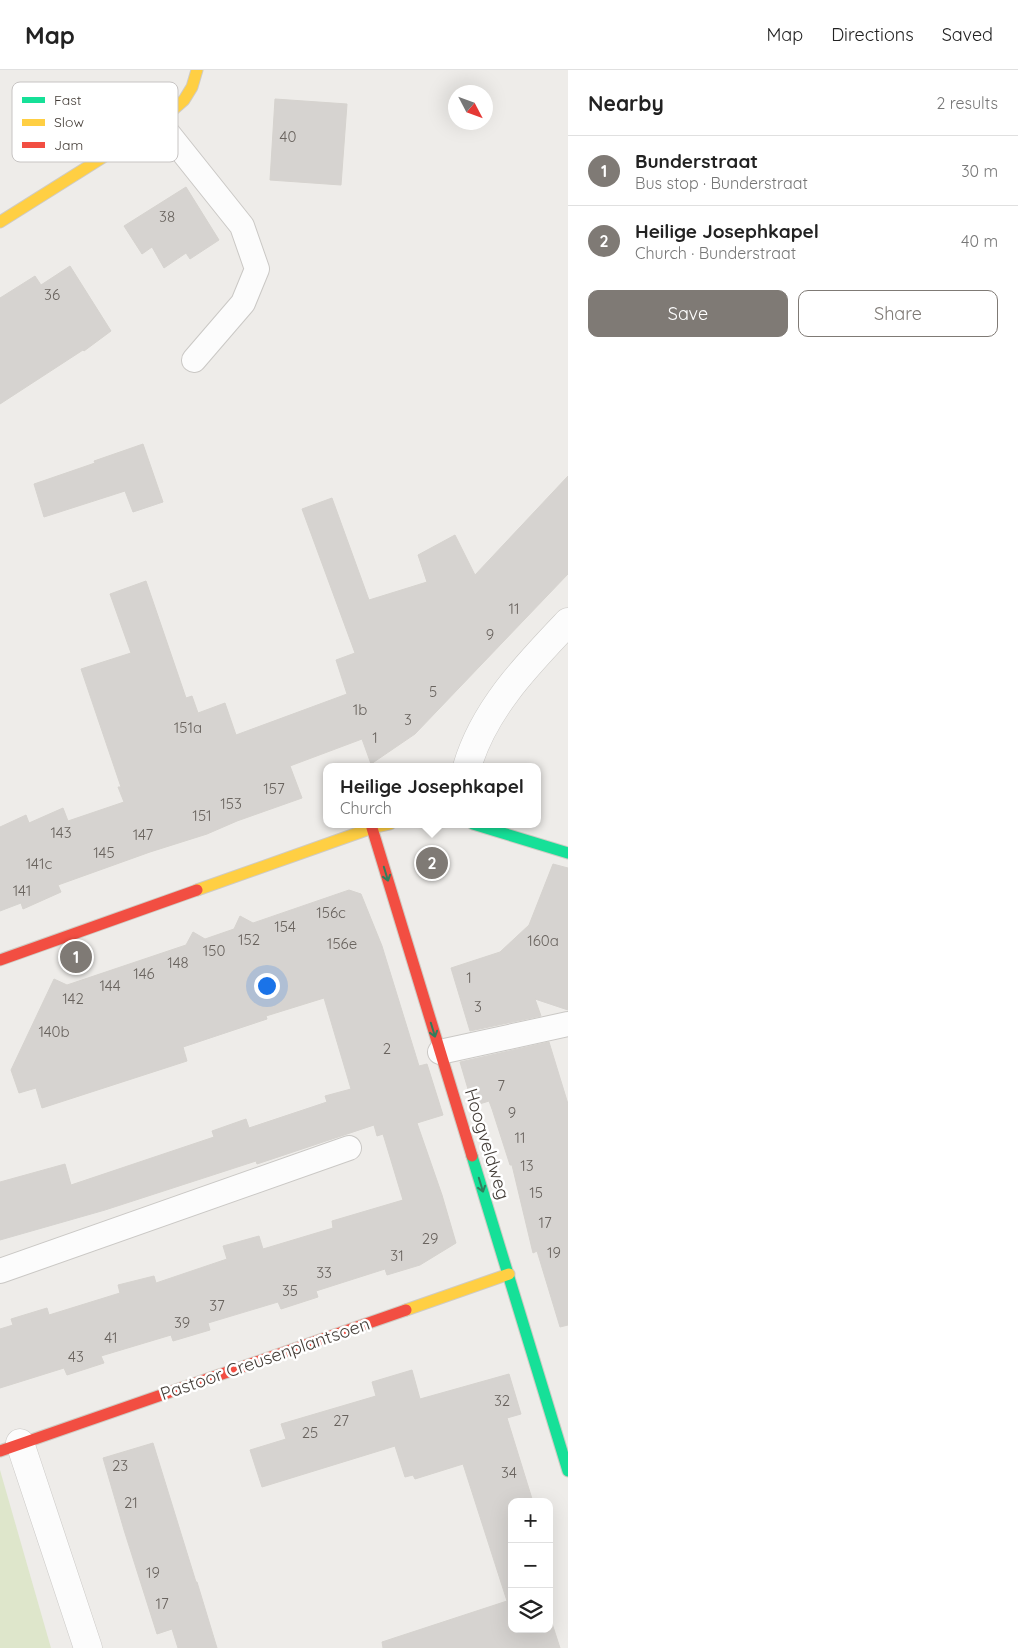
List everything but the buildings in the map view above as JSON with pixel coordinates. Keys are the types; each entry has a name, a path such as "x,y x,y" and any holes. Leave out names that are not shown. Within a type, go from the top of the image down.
{"street":[{"path":"178,107 182,104 194,83 197,70"},
{"path":"0,222 96,162"},
{"path":"468,763 480,731 509,687 568,622"},
{"path":"0,960 372,828"},
{"name":"Hoogveldweg","path":"372,828 568,1471"},
{"path":"488,828 568,853"},
{"name":"Pastoor Creusenplantsoen","path":"88,1648 10,1447 509,1274"}],"lane":[{"path":"178,145 242,226 257,268 243,303 194,360"},
{"path":"440,1052 568,1024"},
{"path":"0,1271 349,1148"}],"green space":[{"path":"0,1470 51,1648 0,1648"}],"traffic: fast":[{"path":"486,828 568,853"},
{"path":"472,1156 568,1471"}],"traffic: slow":[{"path":"178,105 184,100 192,87 197,70"},
{"path":"0,222 95,162"},
{"path":"197,890 372,828"},
{"path":"406,1310 509,1274"}],"traffic: jam":[{"path":"372,828 472,1156"},
{"path":"0,960 197,890"},
{"path":"0,1451 406,1310"}],"place":[{"name":"Heilige Josephkapel","path":"432,863"},
{"name":"Bunderstraat","path":"76,957"}]}
